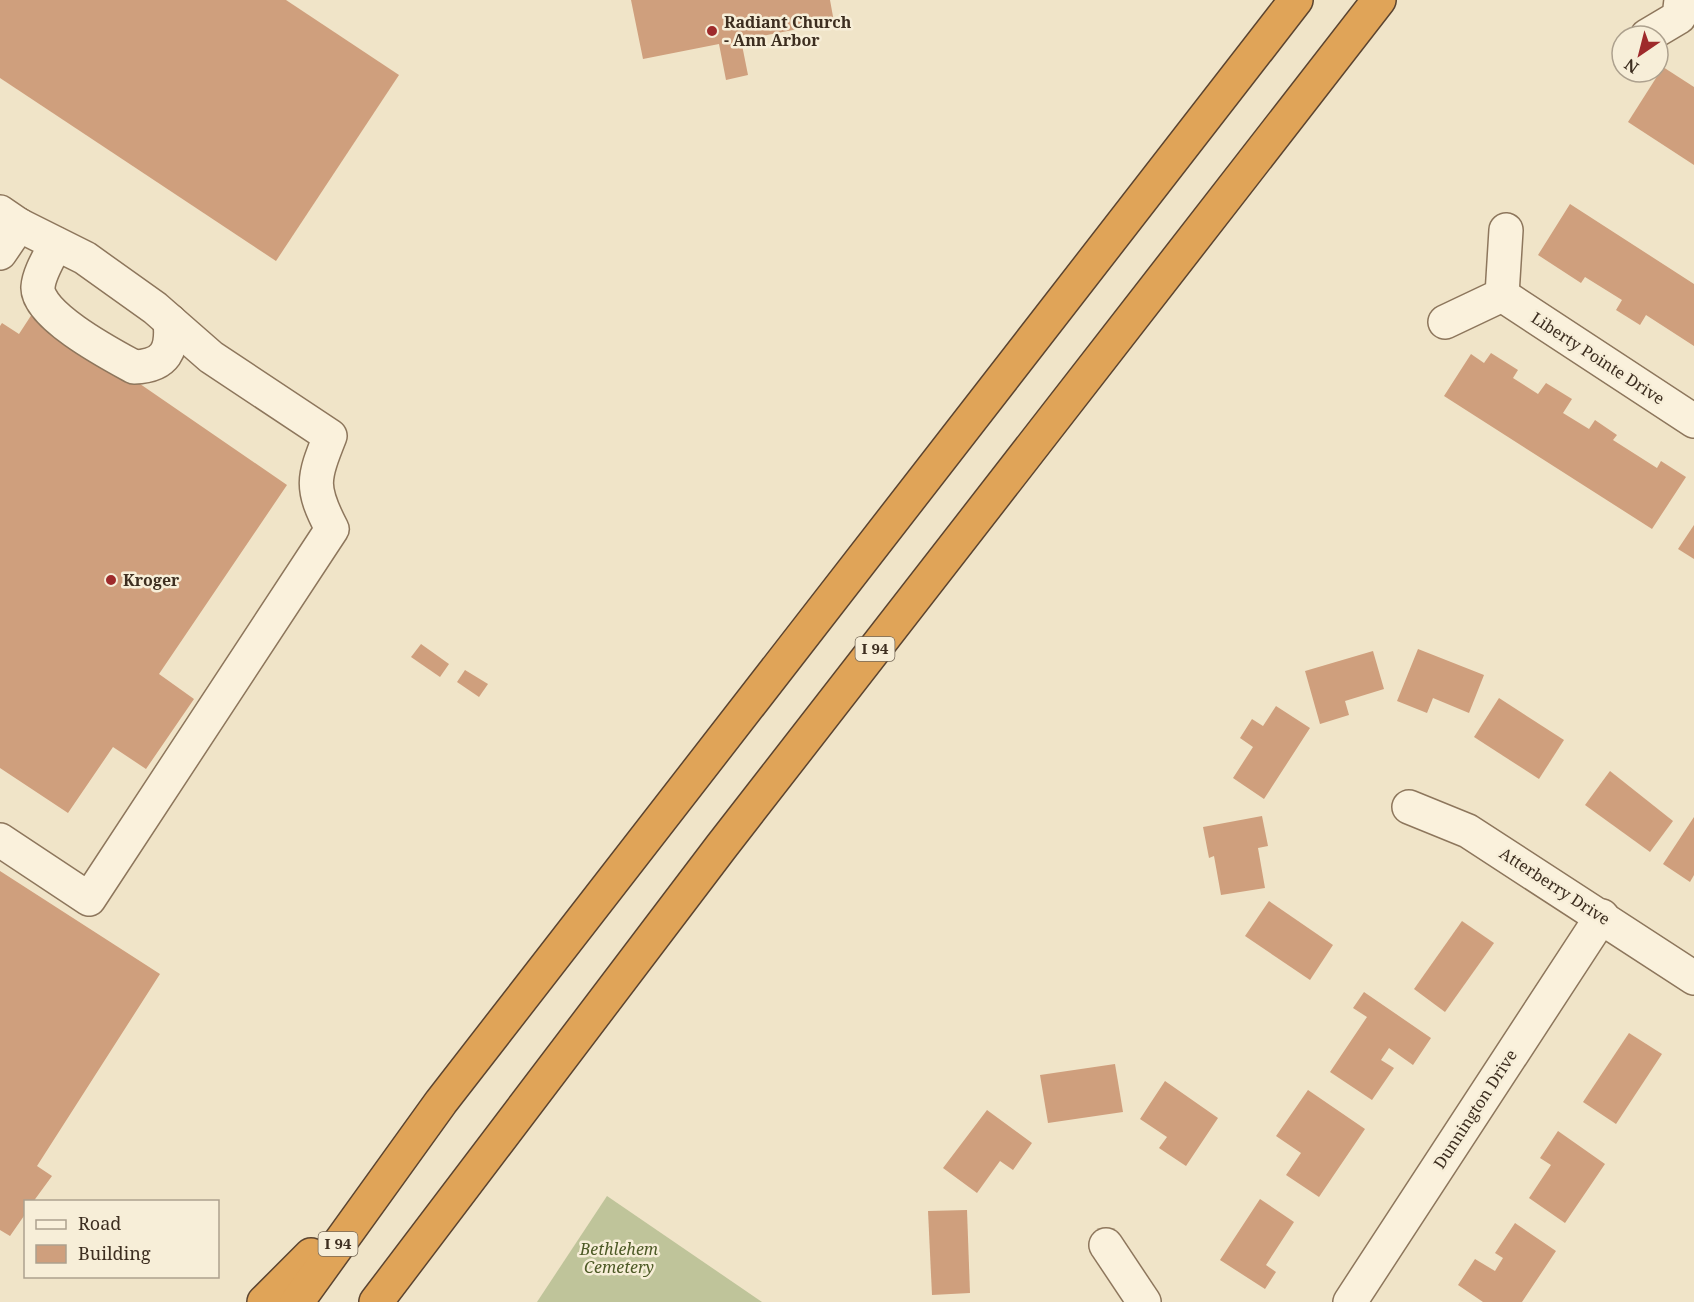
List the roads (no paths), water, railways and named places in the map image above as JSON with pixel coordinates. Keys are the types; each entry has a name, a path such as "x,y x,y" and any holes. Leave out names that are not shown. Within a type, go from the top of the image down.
{"highway":[{"name":"I 94","path":"297,1302 441,1102 1296,0"},
{"name":"I 94","path":"375,1302 721,847 1379,0"},
{"path":"264,1302 380,1186"}],"street":[{"path":"1668,24 1685,14"},
{"path":"0,253 10,218 85,258 170,321 211,357 330,436 315,474 317,501 332,529 89,899 0,840"},
{"path":"1445,322 1502,295 1506,230"},
{"path":"56,244 38,287 40,302 70,327 134,368 149,367 164,358 172,342 170,321"},
{"name":"Liberty Pointe Drive","path":"1502,295 1694,421"},
{"name":"Atterberry Drive","path":"1409,807 1468,831 1602,916 1694,978"},
{"name":"Dunnington Drive","path":"1350,1302 1602,916"},
{"path":"1106,1245 1144,1302"}],"place":[{"name":"Radiant Church - Ann Arbor","path":"712,31"},
{"name":"Kroger","path":"111,580"}],"park label":[{"name":"Bethlehem Cemetery","path":"619,1258"}]}
